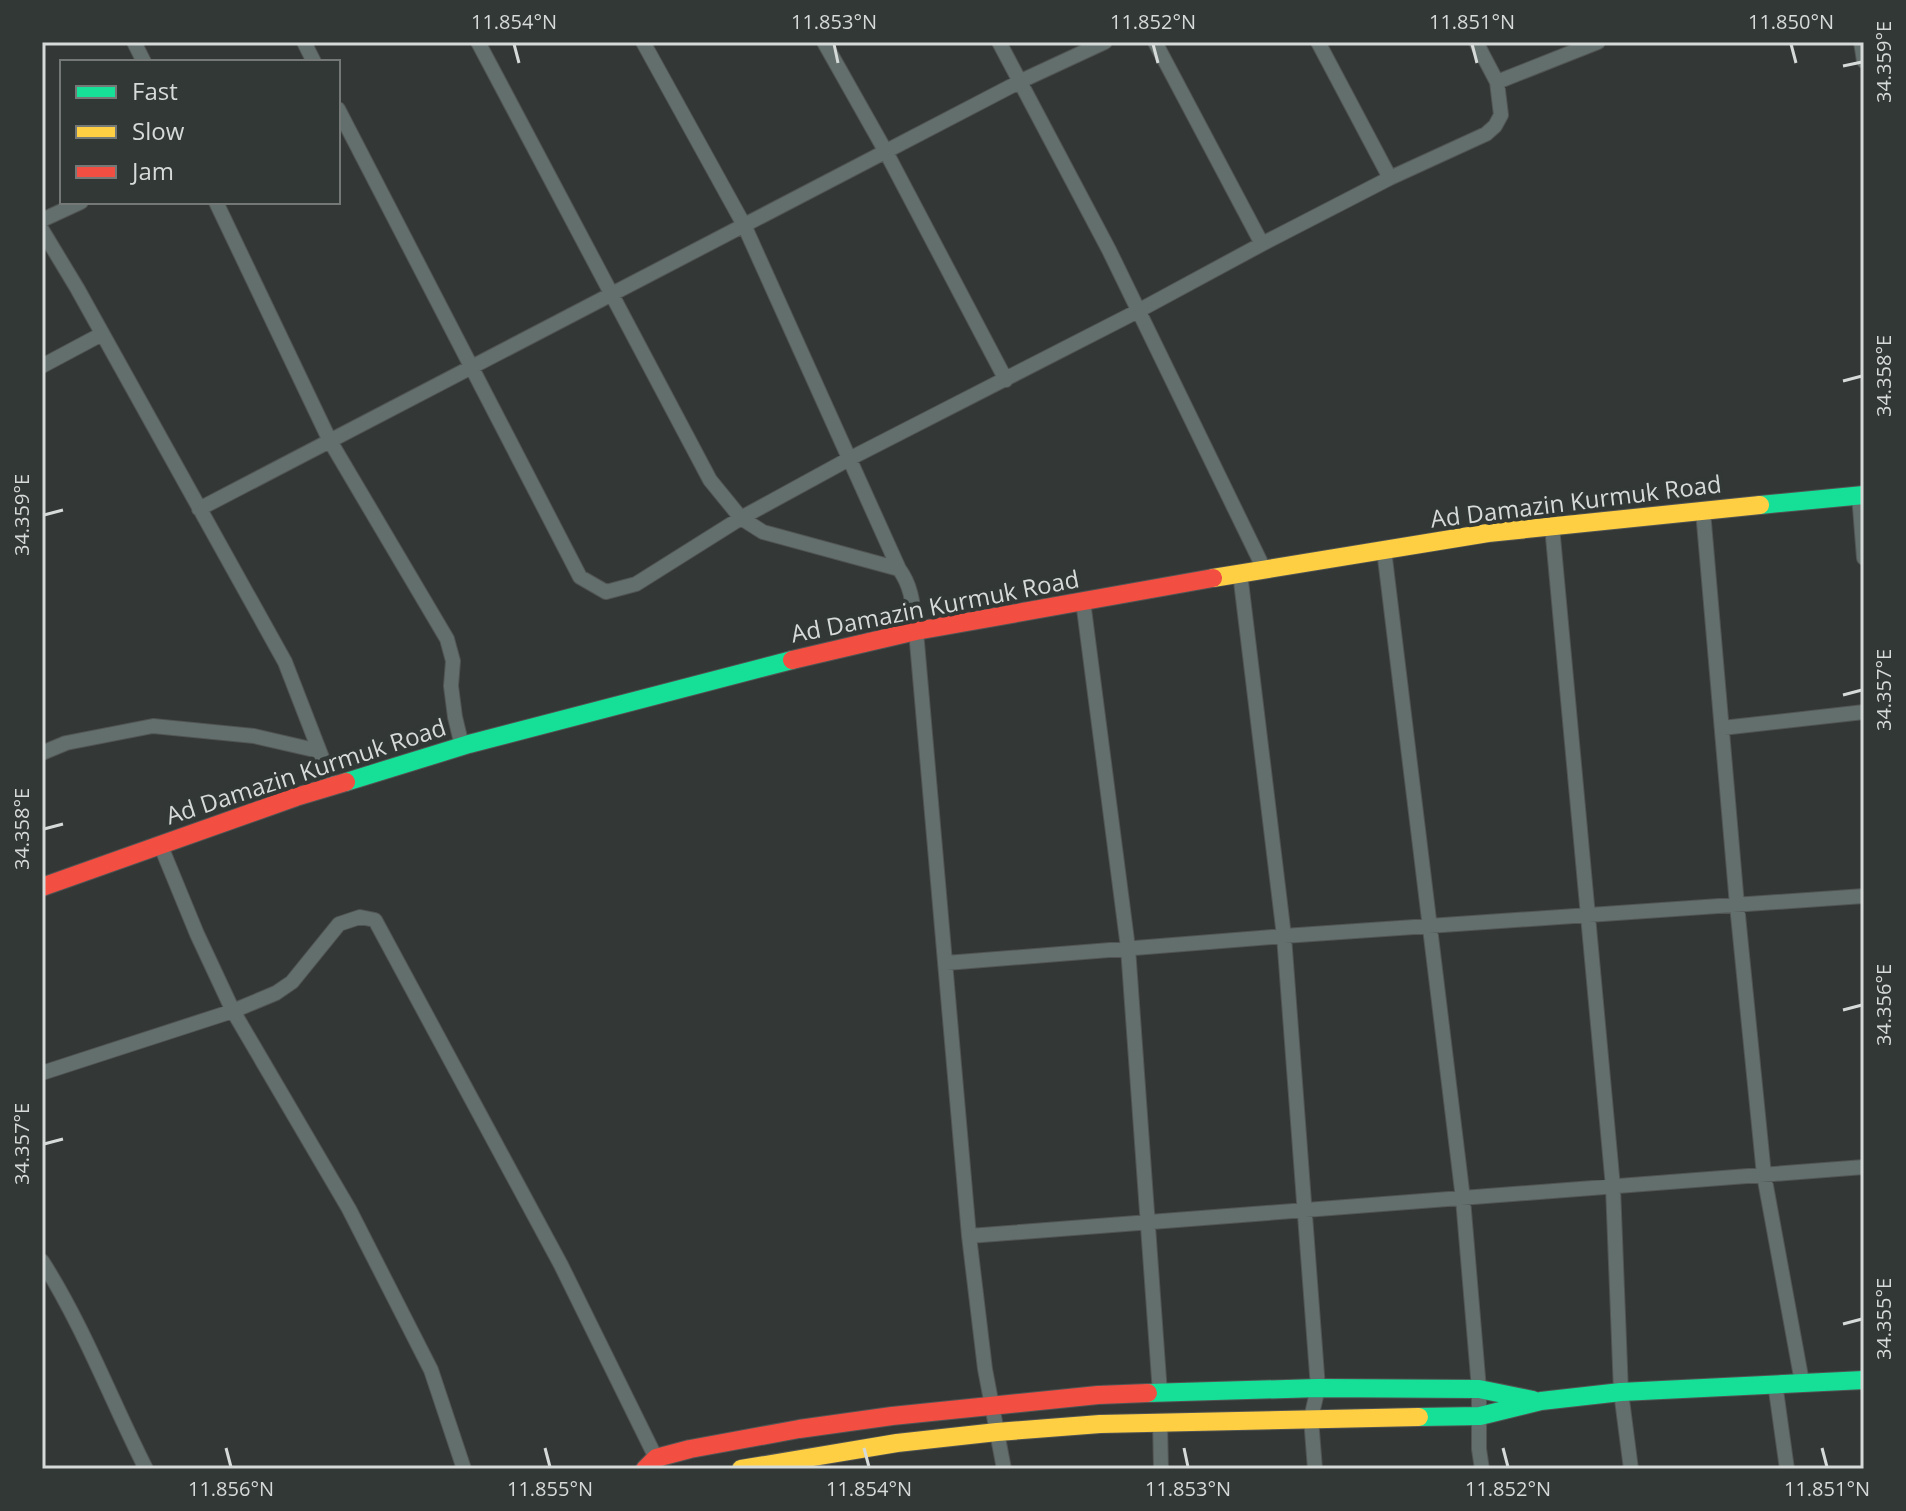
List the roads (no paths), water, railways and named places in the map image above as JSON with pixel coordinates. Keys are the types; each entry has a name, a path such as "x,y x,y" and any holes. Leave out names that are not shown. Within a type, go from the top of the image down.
{"main road":[{"name":"Ad Damazin Kurmuk Road","path":"42,887 160,844 462,746 769,665 916,631 1240,573 1488,533 1862,495"},
{"path":"741,1469 839,1461 897,1443 997,1432 1160,1422 1480,1416 1541,1401 1621,1392 1864,1380"},
{"path":"653,1465 690,1449 799,1429 892,1416 1098,1395 1318,1388 1479,1389 1541,1401"}],"street":[{"path":"134,42 143,60"},
{"path":"478,42 710,480 741,518 763,532 899,569"},
{"path":"643,42 744,225 912,595 969,1236 985,1369 1004,1469"},
{"path":"824,42 886,152 1006,380"},
{"path":"999,42 1109,250 1264,569"},
{"path":"199,509 1021,81 1105,42"},
{"path":"1155,42 1262,244"},
{"path":"1318,42 1390,178"},
{"path":"340,113 580,577 606,592 636,584 741,518 849,459 1390,178 1486,134 1501,115 1497,82 1476,42"},
{"path":"1497,82 1598,42"},
{"path":"1861,42 1864,61"},
{"path":"42,220 77,204"},
{"path":"217,204 330,441 447,639 453,661 451,686 455,717 462,746"},
{"path":"42,230 285,662 333,786"},
{"path":"42,366 102,334"},
{"path":"1862,495 1864,558"},
{"path":"1703,511 1764,1175 1802,1382"},
{"path":"1552,526 1613,1187 1621,1392 1631,1469"},
{"path":"1384,550 1463,1199 1479,1389 1482,1469"},
{"path":"1240,573 1284,936 1318,1388 1311,1418 1315,1469"},
{"path":"1083,601 1128,948 1160,1393"},
{"path":"1722,728 1864,712"},
{"path":"42,753 66,743 153,726 254,736 319,751"},
{"path":"160,844 233,1011 349,1209 431,1370 464,1469"},
{"path":"946,963 1864,896"},
{"path":"42,1073 233,1011 276,993 292,982 339,924 360,917 375,920 561,1265 653,1465"},
{"path":"969,1236 1864,1167"},
{"path":"42,1261 60,1289 146,1469"},
{"path":"1775,1383 1787,1469"},
{"path":"1160,1422 1161,1469"}]}
